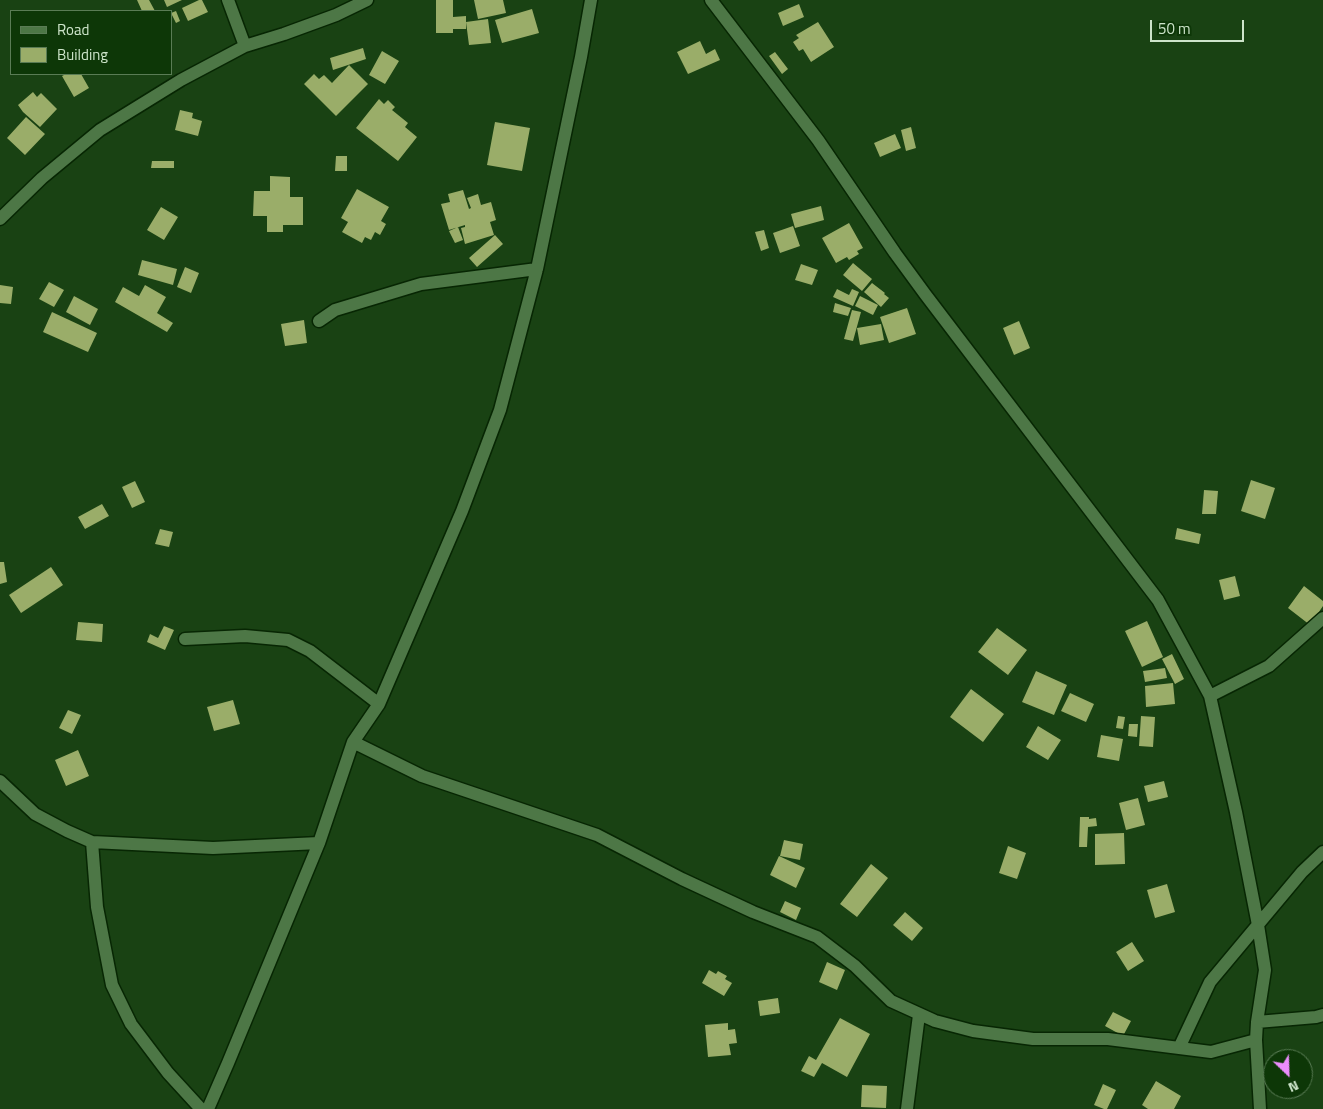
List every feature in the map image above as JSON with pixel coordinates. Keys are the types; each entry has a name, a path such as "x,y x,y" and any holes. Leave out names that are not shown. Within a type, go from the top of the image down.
{"street":[{"path":"228,0 245,46"},
{"path":"0,219 42,178 100,130 181,80 245,46 336,15 367,0"},
{"path":"208,1109 319,843 353,742 379,704 462,511 500,410 537,269 591,0"},
{"path":"711,0 818,140 895,254 1158,600 1210,696 1236,812 1265,970 1256,1040 1260,1109"},
{"path":"319,321 334,310 421,284 537,269"},
{"path":"1210,696 1269,666 1323,618"},
{"path":"185,639 245,636 288,640 310,651 379,704"},
{"path":"353,742 422,776 597,835 682,879 753,912 817,937 855,966 891,1001 935,1021 973,1031 1033,1039 1108,1039 1211,1052 1256,1040"},
{"path":"0,781 35,814 92,842 213,848 319,843"},
{"path":"92,842 97,907 112,985 131,1024 168,1073 201,1109"},
{"path":"1179,1048 1210,982 1302,872 1323,852"},
{"path":"907,1109 919,1015"},
{"path":"1257,1022 1323,1015"}],"building":[{"path":"137,0 149,0 154,10 142,10"},
{"path":"164,0 182,0 167,7"},
{"path":"202,0 208,12 188,21 182,8"},
{"path":"436,0 453,0 453,17 466,16 466,29 453,29 453,33 436,33"},
{"path":"474,0 503,0 506,13 478,19"},
{"path":"799,4 804,17 783,26 778,13"},
{"path":"532,9 539,33 502,43 495,20"},
{"path":"176,11 180,21 176,23 172,13"},
{"path":"488,19 491,43 469,45 466,22"},
{"path":"818,22 834,47 811,62 803,49 799,51 793,42 799,38 796,35"},
{"path":"700,41 706,54 715,49 720,60 688,74 677,52"},
{"path":"363,48 366,59 333,70 330,58"},
{"path":"382,51 399,61 385,84 369,75"},
{"path":"775,52 788,69 782,74 769,56"},
{"path":"349,65 368,84 336,116 304,84 314,74 319,79 324,75 332,83"},
{"path":"82,75 89,88 74,97 62,76"},
{"path":"33,92 37,97 41,93 57,109 40,127 18,105"},
{"path":"379,99 384,104 388,100 395,107 392,110 408,123 405,127 417,137 398,161 356,128"},
{"path":"180,110 193,113 192,118 202,121 198,136 175,130"},
{"path":"26,117 45,134 25,155 7,138"},
{"path":"495,122 530,128 522,171 487,165"},
{"path":"911,127 916,148 906,151 901,130"},
{"path":"895,134 901,148 880,157 874,143"},
{"path":"336,156 347,156 347,171 335,171"},
{"path":"152,161 174,161 174,168 151,168"},
{"path":"270,176 290,177 290,197 303,197 303,225 283,225 283,232 267,232 267,216 253,216 254,191 270,191"},
{"path":"357,189 389,207 381,221 386,224 380,235 375,232 371,240 365,237 362,243 342,232 348,222 341,218"},
{"path":"463,190 469,209 471,208 467,198 478,194 481,205 491,202 496,220 490,222 494,235 465,244 461,228 465,227 465,225 449,230 441,204 450,202 448,194"},
{"path":"821,206 824,220 795,228 791,214"},
{"path":"161,207 178,217 164,240 147,230"},
{"path":"849,223 863,248 857,251 859,254 849,260 847,257 836,263 822,238"},
{"path":"793,226 800,246 780,253 773,233"},
{"path":"458,227 463,240 455,243 449,231"},
{"path":"764,230 769,248 761,251 755,232"},
{"path":"495,235 503,244 477,267 469,258"},
{"path":"142,260 177,269 173,285 138,275"},
{"path":"853,263 872,279 862,291 843,275"},
{"path":"801,264 818,270 812,285 795,280"},
{"path":"185,267 199,273 191,293 177,287"},
{"path":"49,282 64,290 54,307 39,299"},
{"path":"872,283 889,298 881,307 864,292"},
{"path":"0,285 13,287 11,304 0,303"},
{"path":"145,285 166,297 157,313 173,323 167,332 115,302 123,287 139,296"},
{"path":"837,289 849,295 852,289 859,292 853,306 833,297"},
{"path":"74,296 98,309 90,325 66,312"},
{"path":"860,296 878,305 873,315 855,306"},
{"path":"835,303 851,308 848,316 833,312"},
{"path":"907,308 916,334 889,343 880,317"},
{"path":"852,310 861,312 853,341 844,339"},
{"path":"52,312 97,333 88,352 43,332"},
{"path":"304,320 307,343 285,346 281,324"},
{"path":"1019,321 1030,348 1014,355 1003,328"},
{"path":"881,324 884,340 860,345 857,328"},
{"path":"1251,480 1275,488 1265,519 1241,511"},
{"path":"135,481 145,502 132,508 122,487"},
{"path":"1204,490 1218,491 1216,514 1202,514"},
{"path":"102,504 109,516 85,529 78,517"},
{"path":"1177,528 1201,534 1199,544 1175,539"},
{"path":"160,529 173,532 169,547 155,544"},
{"path":"0,562 4,562 7,582 0,584"},
{"path":"51,567 63,585 21,613 9,595"},
{"path":"1235,576 1240,596 1224,600 1219,580"},
{"path":"1304,586 1323,601 1323,606 1310,625 1288,608"},
{"path":"1147,621 1163,657 1142,667 1125,631"},
{"path":"78,622 103,624 102,642 76,640"},
{"path":"164,626 174,630 165,650 147,642 150,634 158,638"},
{"path":"997,628 1027,650 1008,675 978,652"},
{"path":"1172,654 1184,679 1175,684 1162,659"},
{"path":"1165,668 1167,678 1145,682 1143,671"},
{"path":"1036,671 1067,685 1054,715 1022,702"},
{"path":"1173,683 1175,704 1146,707 1145,686"},
{"path":"971,689 1004,714 983,742 950,717"},
{"path":"1070,693 1094,704 1086,722 1061,711"},
{"path":"233,700 240,724 214,731 207,707"},
{"path":"68,710 81,715 72,734 59,728"},
{"path":"1118,716 1125,717 1123,729 1116,728"},
{"path":"1141,716 1155,717 1153,747 1139,746"},
{"path":"1129,724 1138,724 1137,737 1128,736"},
{"path":"1038,726 1061,740 1048,760 1026,747"},
{"path":"1101,735 1123,739 1119,761 1097,757"},
{"path":"78,750 89,776 66,786 55,760"},
{"path":"1164,781 1168,797 1148,802 1144,786"},
{"path":"1138,798 1145,825 1126,830 1119,803"},
{"path":"1080,817 1096,818 1097,826 1088,827 1087,847 1079,847"},
{"path":"1124,833 1125,864 1095,865 1095,834"},
{"path":"784,840 803,844 800,860 780,856"},
{"path":"1008,846 1026,853 1017,879 999,873"},
{"path":"779,856 805,868 796,888 770,875"},
{"path":"871,864 888,878 857,917 840,904"},
{"path":"1167,884 1175,912 1155,918 1147,890"},
{"path":"785,901 801,908 796,920 780,912"},
{"path":"905,912 923,928 912,941 893,925"},
{"path":"1132,942 1144,961 1128,971 1116,952"},
{"path":"827,962 845,970 837,990 819,982"},
{"path":"709,970 716,974 718,971 727,976 725,979 732,983 724,996 702,983"},
{"path":"778,998 780,1013 760,1016 758,1001"},
{"path":"1113,1012 1131,1021 1123,1036 1105,1026"},
{"path":"840,1018 870,1034 847,1077 822,1063 814,1077 801,1071 809,1056 816,1060"},
{"path":"728,1023 728,1030 735,1029 737,1043 729,1044 731,1055 708,1057 705,1025"},
{"path":"1156,1081 1181,1096 1174,1109 1148,1109 1142,1105"},
{"path":"1103,1084 1116,1090 1107,1109 1094,1105"},
{"path":"862,1085 887,1086 886,1108 861,1107"}]}
